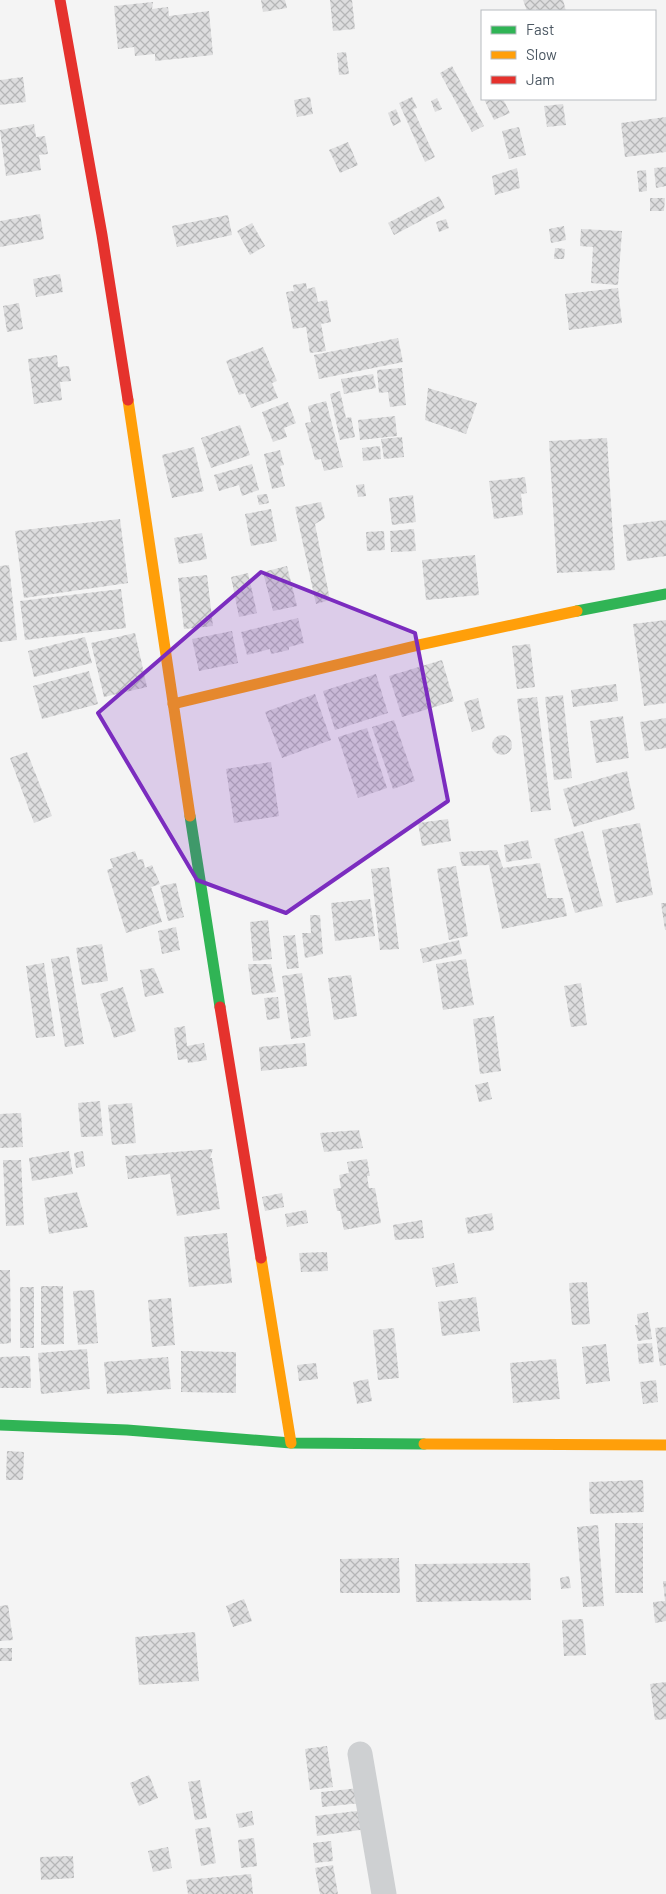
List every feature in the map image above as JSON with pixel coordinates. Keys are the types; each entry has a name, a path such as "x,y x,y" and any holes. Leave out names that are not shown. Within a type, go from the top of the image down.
{"street":[{"path":"60,0 103,245 152,554 201,892 291,1443"},
{"path":"173,704 372,654 565,612 666,594"},
{"path":"0,1425 128,1430 291,1443 666,1445"},
{"path":"360,1754 384,1894"}],"highlighted area":[{"path":"261,572 415,633 448,801 286,913 197,880 98,713"}],"building":[{"path":"261,0 285,0 287,8 263,12"},
{"path":"330,0 352,0 355,29 333,31"},
{"path":"523,0 563,0 566,10 536,9 527,10"},
{"path":"153,2 152,9 168,7 169,16 209,11 213,55 155,61 155,54 135,56 134,47 118,49 114,6"},
{"path":"346,52 349,74 339,75 337,53"},
{"path":"452,66 484,126 472,132 440,73"},
{"path":"23,77 26,102 0,105 0,80"},
{"path":"310,97 313,114 297,117 294,100"},
{"path":"412,97 417,108 413,109 435,157 425,162 399,103"},
{"path":"437,98 442,109 435,112 431,101"},
{"path":"484,100 504,100 510,113 494,120"},
{"path":"563,104 566,125 547,127 544,106"},
{"path":"396,109 401,122 393,126 388,113"},
{"path":"666,117 666,152 625,157 621,123"},
{"path":"34,124 36,137 45,136 48,154 39,155 41,170 6,176 0,130"},
{"path":"519,127 526,155 509,159 502,131"},
{"path":"348,142 358,165 340,173 329,150"},
{"path":"666,167 666,186 656,188 654,168"},
{"path":"517,168 520,188 495,195 492,176"},
{"path":"646,170 647,191 639,192 637,171"},
{"path":"439,196 445,208 394,235 388,223"},
{"path":"650,198 665,198 664,211 650,211"},
{"path":"40,214 44,239 0,247 0,221"},
{"path":"228,215 232,235 177,247 172,226"},
{"path":"446,219 449,228 439,232 436,222"},
{"path":"252,223 265,246 250,255 237,231"},
{"path":"564,226 566,240 551,243 549,229"},
{"path":"581,229 622,231 618,285 591,283 593,247 580,246"},
{"path":"555,248 565,249 564,259 554,259"},
{"path":"60,274 63,292 36,297 33,279"},
{"path":"306,283 307,289 315,287 318,302 327,300 331,322 321,324 326,351 310,353 306,327 293,329 286,292 294,291 293,285"},
{"path":"618,288 622,323 569,330 565,294"},
{"path":"19,303 23,329 7,332 3,306"},
{"path":"398,338 403,362 319,379 314,355"},
{"path":"263,347 277,381 272,383 278,398 251,408 245,393 239,395 226,361"},
{"path":"57,355 58,367 69,366 71,381 60,382 62,400 34,404 28,359"},
{"path":"402,368 406,405 390,407 388,392 379,393 377,370"},
{"path":"373,374 376,388 344,394 341,379"},
{"path":"428,388 477,403 466,434 425,420"},
{"path":"340,391 346,418 351,417 355,437 340,440 330,394"},
{"path":"326,401 343,467 324,471 321,459 315,460 305,423 311,422 308,406"},
{"path":"288,402 296,423 284,428 287,437 273,442 262,412"},
{"path":"395,416 397,436 360,440 358,420"},
{"path":"240,425 250,455 211,468 201,438"},
{"path":"402,437 404,457 384,459 381,439"},
{"path":"607,438 615,570 557,573 549,441"},
{"path":"380,446 381,459 363,461 362,448"},
{"path":"194,447 204,491 172,498 162,455"},
{"path":"280,450 284,465 280,466 285,486 272,489 264,454"},
{"path":"252,464 259,490 242,496 239,485 219,491 214,475"},
{"path":"525,477 527,493 521,494 523,515 494,519 489,481"},
{"path":"364,484 366,496 358,497 356,485"},
{"path":"267,494 269,503 259,505 257,495"},
{"path":"413,495 416,522 392,525 389,498"},
{"path":"321,502 325,518 315,524 330,600 316,604 295,507"},
{"path":"271,509 277,541 251,546 245,514"},
{"path":"120,519 128,583 24,598 15,531"},
{"path":"666,520 666,556 627,561 623,525"},
{"path":"414,529 416,551 391,552 390,531"},
{"path":"384,531 385,550 367,551 366,532"},
{"path":"202,533 207,559 179,564 174,538"},
{"path":"475,555 479,595 426,600 422,560"},
{"path":"9,565 17,640 0,642 0,566"},
{"path":"287,566 297,606 273,611 263,572"},
{"path":"248,573 257,613 239,617 231,577"},
{"path":"207,575 213,626 184,629 178,578"},
{"path":"121,589 126,628 25,640 20,601"},
{"path":"298,618 304,643 289,647 289,650 271,654 270,649 247,655 241,632"},
{"path":"666,620 666,703 644,706 633,624"},
{"path":"232,631 238,663 199,671 192,639"},
{"path":"135,633 147,687 104,697 91,643"},
{"path":"85,637 92,663 34,677 28,651"},
{"path":"530,644 535,687 517,689 512,646"},
{"path":"442,660 454,701 402,717 389,676"},
{"path":"89,671 98,704 42,719 33,686"},
{"path":"376,674 388,713 335,730 323,691"},
{"path":"616,684 618,701 573,707 571,690"},
{"path":"315,694 331,740 282,758 265,712"},
{"path":"563,695 572,778 554,780 545,697"},
{"path":"537,697 551,810 531,812 517,699"},
{"path":"478,698 485,728 472,732 464,702"},
{"path":"623,716 629,758 596,763 590,721"},
{"path":"666,718 666,748 645,751 640,722"},
{"path":"394,720 415,781 393,789 372,727"},
{"path":"367,728 387,788 358,798 338,737"},
{"path":"502,735 509,738 512,745 509,752 502,755 495,752 492,745 495,738"},
{"path":"27,752 52,816 34,823 10,758"},
{"path":"271,762 279,816 234,823 226,769"},
{"path":"627,771 635,809 574,827 563,789"},
{"path":"448,819 451,841 422,846 418,823"},
{"path":"640,823 653,895 616,903 602,830"},
{"path":"583,831 603,906 575,913 554,839"},
{"path":"528,840 532,858 506,862 504,845"},
{"path":"497,850 503,868 540,863 547,898 563,898 567,916 502,929 489,865 462,866 459,852"},
{"path":"135,851 138,860 143,859 145,868 152,865 160,884 151,887 162,922 126,933 107,870 113,868 110,859"},
{"path":"456,866 468,936 449,940 437,869"},
{"path":"389,867 399,949 380,950 371,869"},
{"path":"176,883 184,917 168,921 160,886"},
{"path":"370,899 375,936 335,941 331,903"},
{"path":"661,903 666,903 666,930 665,930"},
{"path":"310,915 320,915 323,954 305,958 302,933 311,933"},
{"path":"268,920 272,959 253,961 250,922"},
{"path":"176,927 180,950 162,954 158,931"},
{"path":"295,935 299,968 287,969 283,936"},
{"path":"459,940 462,954 423,963 420,949"},
{"path":"102,944 108,981 82,985 76,948"},
{"path":"69,956 84,1044 65,1047 51,959"},
{"path":"466,959 474,1005 443,1010 436,964"},
{"path":"44,963 55,1036 36,1038 26,966"},
{"path":"248,964 271,964 276,992 252,995"},
{"path":"154,968 164,993 145,997 140,970"},
{"path":"302,973 311,1036 291,1039 282,976"},
{"path":"351,975 357,1016 334,1020 328,978"},
{"path":"581,983 587,1025 571,1027 564,986"},
{"path":"123,987 136,1031 114,1038 100,994"},
{"path":"278,997 280,1018 267,1020 264,998"},
{"path":"494,1016 501,1071 480,1074 473,1019"},
{"path":"185,1026 187,1046 204,1043 207,1060 188,1063 187,1059 178,1060 174,1028"},
{"path":"305,1043 307,1066 261,1071 259,1047"},
{"path":"488,1082 492,1099 479,1102 475,1085"},
{"path":"100,1101 103,1136 81,1137 78,1103"},
{"path":"132,1103 136,1143 112,1145 108,1105"},
{"path":"21,1113 23,1147 0,1148 0,1114"},
{"path":"359,1130 363,1148 324,1152 320,1133"},
{"path":"213,1149 210,1158 212,1158 220,1209 177,1216 170,1174 128,1179 125,1156"},
{"path":"69,1151 73,1174 32,1181 29,1158"},
{"path":"83,1151 85,1166 76,1168 74,1153"},
{"path":"367,1159 370,1176 367,1176 369,1188 375,1188 381,1223 344,1230 340,1211 337,1211 333,1189 341,1188 339,1175 349,1173 347,1162"},
{"path":"3,1160 21,1160 24,1225 6,1226"},
{"path":"77,1192 88,1227 49,1234 44,1198"},
{"path":"282,1193 284,1207 265,1211 262,1197"},
{"path":"306,1210 308,1223 287,1227 285,1214"},
{"path":"492,1213 494,1230 468,1234 465,1218"},
{"path":"422,1220 424,1238 395,1240 393,1225"},
{"path":"227,1233 232,1283 189,1287 184,1237"},
{"path":"327,1252 328,1271 301,1272 299,1253"},
{"path":"454,1263 458,1283 436,1287 432,1268"},
{"path":"0,1270 10,1270 11,1343 0,1344"},
{"path":"587,1282 590,1324 572,1325 569,1283"},
{"path":"41,1286 63,1286 64,1344 41,1345"},
{"path":"20,1287 34,1287 34,1348 20,1348"},
{"path":"94,1290 98,1343 78,1345 73,1291"},
{"path":"476,1297 480,1331 442,1336 438,1302"},
{"path":"171,1298 175,1345 152,1347 148,1300"},
{"path":"648,1312 652,1339 638,1341 635,1325 638,1325 637,1314"},
{"path":"666,1327 666,1365 660,1366 655,1328"},
{"path":"394,1328 399,1378 378,1380 373,1330"},
{"path":"652,1343 654,1362 639,1364 637,1344"},
{"path":"606,1344 610,1381 586,1384 582,1347"},
{"path":"87,1349 90,1389 41,1394 38,1353"},
{"path":"181,1351 236,1352 236,1393 181,1392"},
{"path":"30,1356 31,1388 0,1388 0,1357"},
{"path":"168,1357 171,1389 107,1394 104,1362"},
{"path":"556,1359 560,1399 513,1403 510,1363"},
{"path":"316,1363 318,1379 299,1381 297,1365"},
{"path":"368,1379 372,1401 357,1404 353,1382"},
{"path":"656,1380 658,1402 643,1404 640,1382"},
{"path":"7,1451 24,1452 23,1480 6,1480"},
{"path":"643,1480 644,1512 590,1514 589,1482"},
{"path":"615,1523 643,1523 643,1593 615,1593"},
{"path":"598,1525 604,1606 583,1607 577,1527"},
{"path":"399,1558 400,1593 340,1593 340,1559"},
{"path":"530,1563 531,1600 416,1602 415,1564"},
{"path":"569,1576 571,1588 561,1589 560,1578"},
{"path":"663,1581 666,1581 666,1621 655,1623 653,1602 665,1601"},
{"path":"244,1599 252,1621 233,1627 226,1606"},
{"path":"8,1605 13,1640 0,1641 0,1606"},
{"path":"583,1619 586,1655 564,1656 562,1620"},
{"path":"195,1632 199,1681 139,1685 135,1637"},
{"path":"0,1648 12,1648 12,1661 0,1661"},
{"path":"666,1682 666,1719 655,1720 650,1684"},
{"path":"327,1746 333,1787 310,1790 305,1749"},
{"path":"149,1775 158,1798 139,1806 130,1783"},
{"path":"200,1780 207,1818 195,1820 188,1782"},
{"path":"360,1788 361,1803 322,1807 321,1792"},
{"path":"365,1810 367,1829 317,1836 315,1816"},
{"path":"252,1811 254,1825 239,1828 236,1814"},
{"path":"210,1827 216,1863 201,1866 195,1829"},
{"path":"254,1838 257,1866 241,1868 238,1840"},
{"path":"331,1841 333,1861 315,1863 313,1843"},
{"path":"168,1847 172,1868 153,1872 148,1851"},
{"path":"73,1856 74,1878 41,1880 40,1857"},
{"path":"333,1865 338,1894 320,1894 315,1868"},
{"path":"251,1874 253,1894 188,1894 186,1880"}],"traffic: fast":[{"path":"577,611 666,594"},
{"path":"190,816 220,1007"},
{"path":"0,1425 127,1430 291,1443 424,1444"}],"traffic: slow":[{"path":"128,400 190,816"},
{"path":"173,704 419,645 577,611"},
{"path":"261,1258 291,1443"},
{"path":"424,1444 666,1445"}],"traffic: jam":[{"path":"60,0 102,235 128,400"},
{"path":"220,1007 261,1258"}]}
